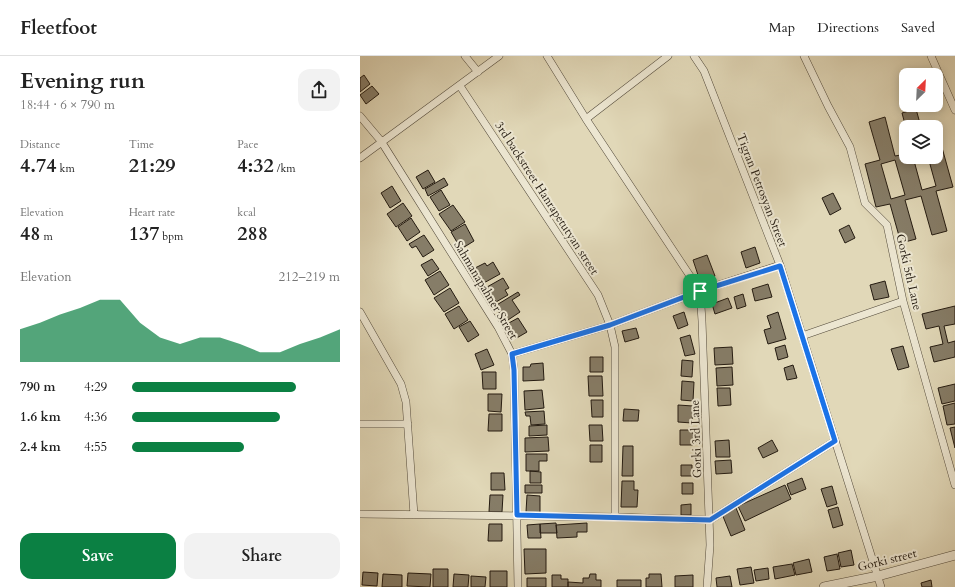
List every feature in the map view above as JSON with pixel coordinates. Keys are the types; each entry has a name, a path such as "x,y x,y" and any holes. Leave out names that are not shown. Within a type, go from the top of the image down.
{"street":[{"path":"465,56 478,72"},
{"path":"360,158 381,141 460,86 499,56"},
{"path":"547,56 586,119 700,291"},
{"path":"586,119 668,56"},
{"name":"Tigran Petrosyan Street","path":"694,56 704,70 780,266 881,587"},
{"name":"Gorki 5th Lane","path":"804,56 850,147 865,204 887,225 903,301 955,485"},
{"path":"931,56 955,110"},
{"name":"3rd backstreet Hanrapetutyan street","path":"460,86 598,295 610,325 615,347 615,517"},
{"name":"Sahmanapahner Street","path":"360,116 381,141 498,327 512,354 514,370 518,587"},
{"path":"512,354 610,325 700,291 780,266"},
{"name":"Gorki 3rd Lane","path":"700,291 710,520 710,545 706,587"},
{"path":"802,336 903,301"},
{"path":"360,312 401,384 406,402 414,515"},
{"path":"360,424 408,424"},
{"path":"360,514 517,515 710,520 835,441"},
{"name":"Gorki street","path":"824,587 878,576 955,555"}],"building":[{"path":"364,75 370,84 360,92 360,78"},
{"path":"372,86 379,94 366,104 360,95"},
{"path":"917,112 919,120 904,120 902,113"},
{"path":"885,117 895,156 899,155 899,164 915,164 922,190 936,186 930,164 943,164 943,151 953,187 936,191 947,231 932,235 921,196 905,200 916,239 901,243 890,204 876,207 865,164 880,160 869,122","holes":["895,160 905,195 891,199 881,164"]},
{"path":"428,170 435,182 423,189 416,177"},
{"path":"444,178 448,185 428,196 425,189"},
{"path":"392,186 401,201 390,208 381,193"},
{"path":"441,190 450,205 439,211 430,197"},
{"path":"833,193 841,209 830,215 822,198"},
{"path":"403,203 412,216 396,227 387,214"},
{"path":"453,205 465,222 451,231 439,214"},
{"path":"411,218 420,232 407,241 398,227"},
{"path":"465,224 474,241 461,249 451,232"},
{"path":"849,225 855,238 845,243 839,230"},
{"path":"424,235 434,250 423,257 416,246 412,248 409,244"},
{"path":"755,247 760,263 746,268 741,252"},
{"path":"707,255 715,276 700,281 693,260"},
{"path":"432,259 439,269 428,276 421,265"},
{"path":"493,262 500,274 482,284 473,269 485,263 487,266"},
{"path":"440,271 449,285 434,295 425,280"},
{"path":"503,278 509,288 505,290 508,295 496,302 487,287"},
{"path":"885,281 889,297 874,300 870,285"},
{"path":"768,284 772,297 755,301 752,289"},
{"path":"450,288 459,303 444,312 434,298"},
{"path":"518,292 520,295 512,300 520,312 505,322 495,306"},
{"path":"743,294 746,306 737,309 734,297"},
{"path":"728,298 732,308 715,314 712,304"},
{"path":"459,306 468,320 454,329 445,314"},
{"path":"955,306 955,324 944,326 948,343 955,341 955,357 934,362 930,347 943,344 939,326 926,329 922,314"},
{"path":"684,312 688,325 678,329 673,316"},
{"path":"778,312 786,339 768,344 764,330 771,328 767,316"},
{"path":"518,318 527,332 515,339 507,324"},
{"path":"470,321 479,335 468,342 459,327"},
{"path":"636,328 639,338 625,342 622,331"},
{"path":"690,335 695,354 685,356 680,338"},
{"path":"785,345 788,357 778,360 775,348"},
{"path":"903,346 909,367 898,370 891,349"},
{"path":"732,347 733,364 715,365 714,348"},
{"path":"487,349 494,365 481,370 475,354"},
{"path":"590,357 603,357 603,372 590,372"},
{"path":"682,360 693,361 692,377 681,376"},
{"path":"543,363 544,380 523,381 523,367 530,367 531,364"},
{"path":"793,365 797,378 787,380 784,368"},
{"path":"732,367 733,385 717,386 716,368"},
{"path":"482,372 496,372 496,389 483,389"},
{"path":"588,376 602,376 603,396 589,396"},
{"path":"682,381 694,382 693,401 681,400"},
{"path":"955,384 955,401 942,404 938,388"},
{"path":"717,388 730,388 731,405 718,406"},
{"path":"542,390 544,408 525,410 524,391"},
{"path":"488,394 502,394 501,412 488,411"},
{"path":"591,400 603,400 603,417 592,417"},
{"path":"955,403 955,424 947,425 943,406"},
{"path":"678,405 693,406 692,423 678,422"},
{"path":"624,409 639,410 638,421 623,421"},
{"path":"544,411 545,424 531,425 530,416 526,416 525,412"},
{"path":"489,414 502,414 502,431 488,431"},
{"path":"547,425 547,435 529,436 529,426"},
{"path":"589,425 602,425 603,441 590,441"},
{"path":"955,427 955,448 950,428"},
{"path":"680,430 693,430 693,445 680,445"},
{"path":"548,437 549,451 525,452 525,438"},
{"path":"729,440 730,457 716,457 715,441"},
{"path":"772,440 778,451 763,458 758,448"},
{"path":"590,445 602,445 602,462 590,462"},
{"path":"623,446 633,446 633,476 622,476"},
{"path":"526,454 547,454 547,461 539,461 539,471 526,471"},
{"path":"731,460 732,473 716,474 715,461"},
{"path":"681,465 692,465 692,476 681,476"},
{"path":"530,471 541,472 541,483 530,483"},
{"path":"491,473 504,473 505,490 491,490"},
{"path":"802,478 806,489 791,495 787,484"},
{"path":"622,481 634,481 634,490 638,490 637,507 621,507"},
{"path":"682,483 693,483 693,494 682,494"},
{"path":"525,485 542,485 542,493 525,493"},
{"path":"785,485 791,499 745,521 738,506"},
{"path":"832,486 837,504 827,507 821,489"},
{"path":"490,495 503,495 502,512 489,512"},
{"path":"527,495 540,496 540,513 526,512"},
{"path":"691,504 691,515 681,515 681,505"},
{"path":"838,507 843,525 833,528 828,510"},
{"path":"736,508 745,530 731,536 722,514"},
{"path":"556,523 557,533 540,533 540,524"},
{"path":"587,523 587,532 577,532 577,537 557,538 556,525"},
{"path":"489,524 502,524 502,541 488,541"},
{"path":"540,524 541,538 528,538 527,525"},
{"path":"524,549 546,549 546,573 525,574"},
{"path":"851,550 854,565 841,567 838,553"},
{"path":"837,554 840,569 827,571 824,557"},
{"path":"809,559 812,572 796,575 793,563"},
{"path":"792,564 795,575 775,579 773,567"},
{"path":"751,567 754,583 740,585 737,569"},
{"path":"768,568 769,579 756,581 754,570"},
{"path":"433,569 448,569 448,587 433,587"},
{"path":"490,571 507,571 507,587 490,587"},
{"path":"363,572 378,573 377,586 362,585"},
{"path":"408,573 431,574 430,587 407,586"},
{"path":"383,574 402,575 402,587 382,587"},
{"path":"454,574 469,575 468,587 453,587"},
{"path":"590,574 596,574 596,580 601,580 601,587 568,587 568,582 583,583 583,578 589,578"},
{"path":"649,574 661,574 662,587 646,587 646,578 649,578"},
{"path":"552,575 561,575 561,579 568,579 568,587 552,587"},
{"path":"693,575 693,587 675,587 675,576"},
{"path":"471,576 486,577 485,587 471,587"},
{"path":"730,576 732,587 717,587 716,578"},
{"path":"527,578 546,578 546,587 527,587"},
{"path":"617,580 641,580 641,587 617,587"},
{"path":"931,580 932,587 922,587 921,583"}],"route":[{"path":"780,266 835,441 710,520 517,515 514,370 512,354 610,325 700,291 780,266"}]}
